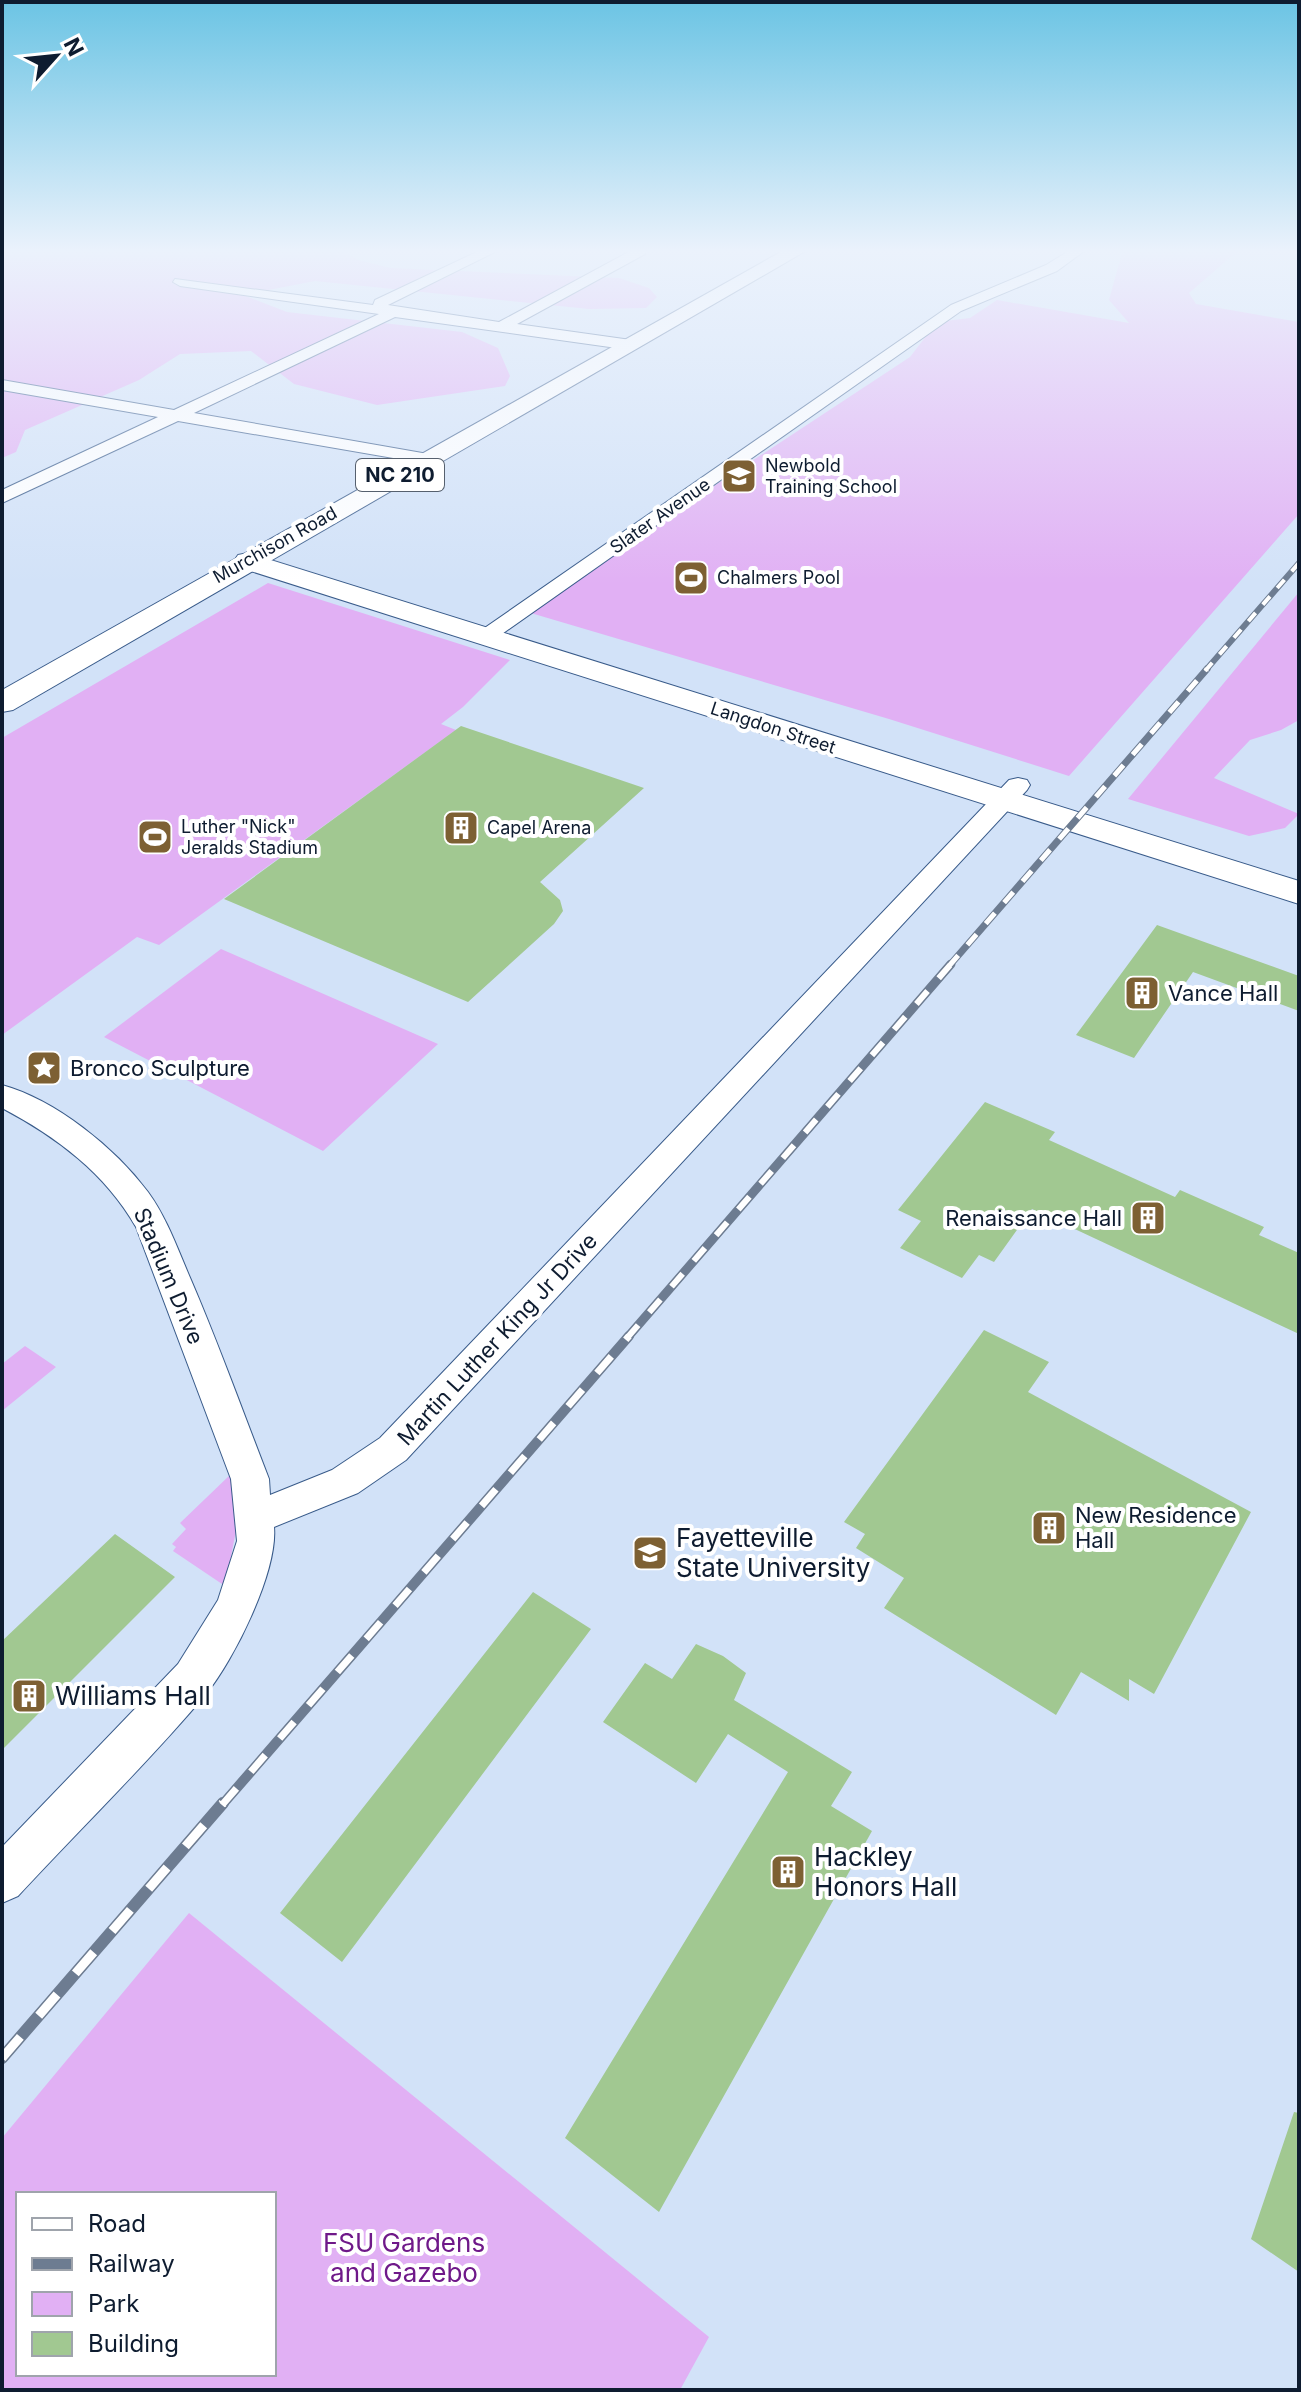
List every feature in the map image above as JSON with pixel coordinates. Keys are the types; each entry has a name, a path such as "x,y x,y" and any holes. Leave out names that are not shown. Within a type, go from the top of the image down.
{"main road":[{"name":"Murchison Road","path":"2,703 603,361"},
{"name":"Langdon Street","path":"258,555 1010,793 1299,893"},
{"name":"Langdon Street","path":"1010,793 1299,872"}],"street":[{"path":"2,497 294,361"},
{"name":"Slater Avenue","path":"495,629 880,361"},
{"path":"2,385 428,459"},
{"name":"Martin Luther King Jr Drive","path":"255,1516 291,1505 357,1476 393,1449 1010,793"},
{"name":"Stadium Drive","path":"2,1095 96,1153 137,1201 152,1227 189,1316 250,1479 255,1516"},
{"path":"2,1880 193,1678 236,1607 256,1541 255,1516"}],"green space":[{"path":"2,361 170,361 139,380 25,430 16,452 2,458"},
{"path":"264,361 503,361 510,376 505,386 377,405 294,384"},
{"path":"904,361 1299,361 1299,514 1069,776 524,611"},
{"name":"Luther \"Nick\" Jeralds Stadium","path":"268,583 510,660 463,707 441,724 456,730 159,945 137,937 2,1035 2,738"},
{"path":"1299,592 1299,720 1281,730 1250,740 1214,778 1299,814 1285,828 1249,836 1128,799"},
{"path":"221,949 438,1044 323,1151 104,1037"},
{"path":"25,1346 56,1367 2,1411 2,1364"},
{"path":"231,1474 237,1526 225,1586 173,1551 176,1547 172,1544 186,1529 180,1523"},
{"name":"FSU Gardens and Gazebo","path":"189,1913 709,2337 680,2390 2,2390 2,2138"}],"building":[{"name":"Capel Arena","path":"461,726 644,788 540,882 560,900 563,911 554,924 468,1002 224,899"},
{"name":"Vance Hall","path":"1157,925 1299,976 1299,1011 1193,972 1134,1058 1076,1035"},
{"name":"Renaissance Hall","path":"985,1102 1055,1132 1049,1140 1175,1197 1180,1190 1264,1227 1259,1235 1299,1253 1299,1334 1032,1209 994,1262 979,1255 962,1278 900,1248 921,1221 898,1210"},
{"name":"New Residence Hall","path":"984,1330 1049,1362 1028,1392 1251,1512 1154,1694 1129,1679 1129,1701 1081,1672 1056,1715 884,1608 904,1578 856,1548 865,1534 844,1522"},
{"name":"Williams Hall","path":"115,1534 175,1577 2,1750 2,1641"},
{"path":"533,1592 591,1629 342,1962 280,1913"},
{"name":"Hackley Honors Hall","path":"696,1644 723,1656 746,1673 734,1700 852,1772 831,1806 872,1831 659,2212 565,2138 788,1772 728,1734 696,1783 603,1722 645,1663 672,1679"},
{"path":"1294,2112 1299,2113 1299,2272 1251,2239"}],"railway":[{"path":"1205,671 1299,563"},
{"path":"949,966 1207,669"},
{"path":"627,1338 951,964"},
{"path":"222,1805 629,1336"},
{"path":"2,2058 223,1803"}],"place":[{"name":"Newbold Training School","path":"739,476"},
{"name":"Chalmers Pool","path":"691,578"},
{"name":"Capel Arena","path":"461,828"},
{"name":"Luther \"Nick\" Jeralds Stadium","path":"155,837"},
{"name":"Vance Hall","path":"1142,993"},
{"name":"Bronco Sculpture","path":"44,1068"},
{"name":"Renaissance Hall","path":"1148,1218"},
{"name":"New Residence Hall","path":"1049,1528"},
{"name":"Fayetteville State University","path":"650,1553"},
{"name":"Williams Hall","path":"29,1696"},
{"name":"Hackley Honors Hall","path":"788,1872"}]}
